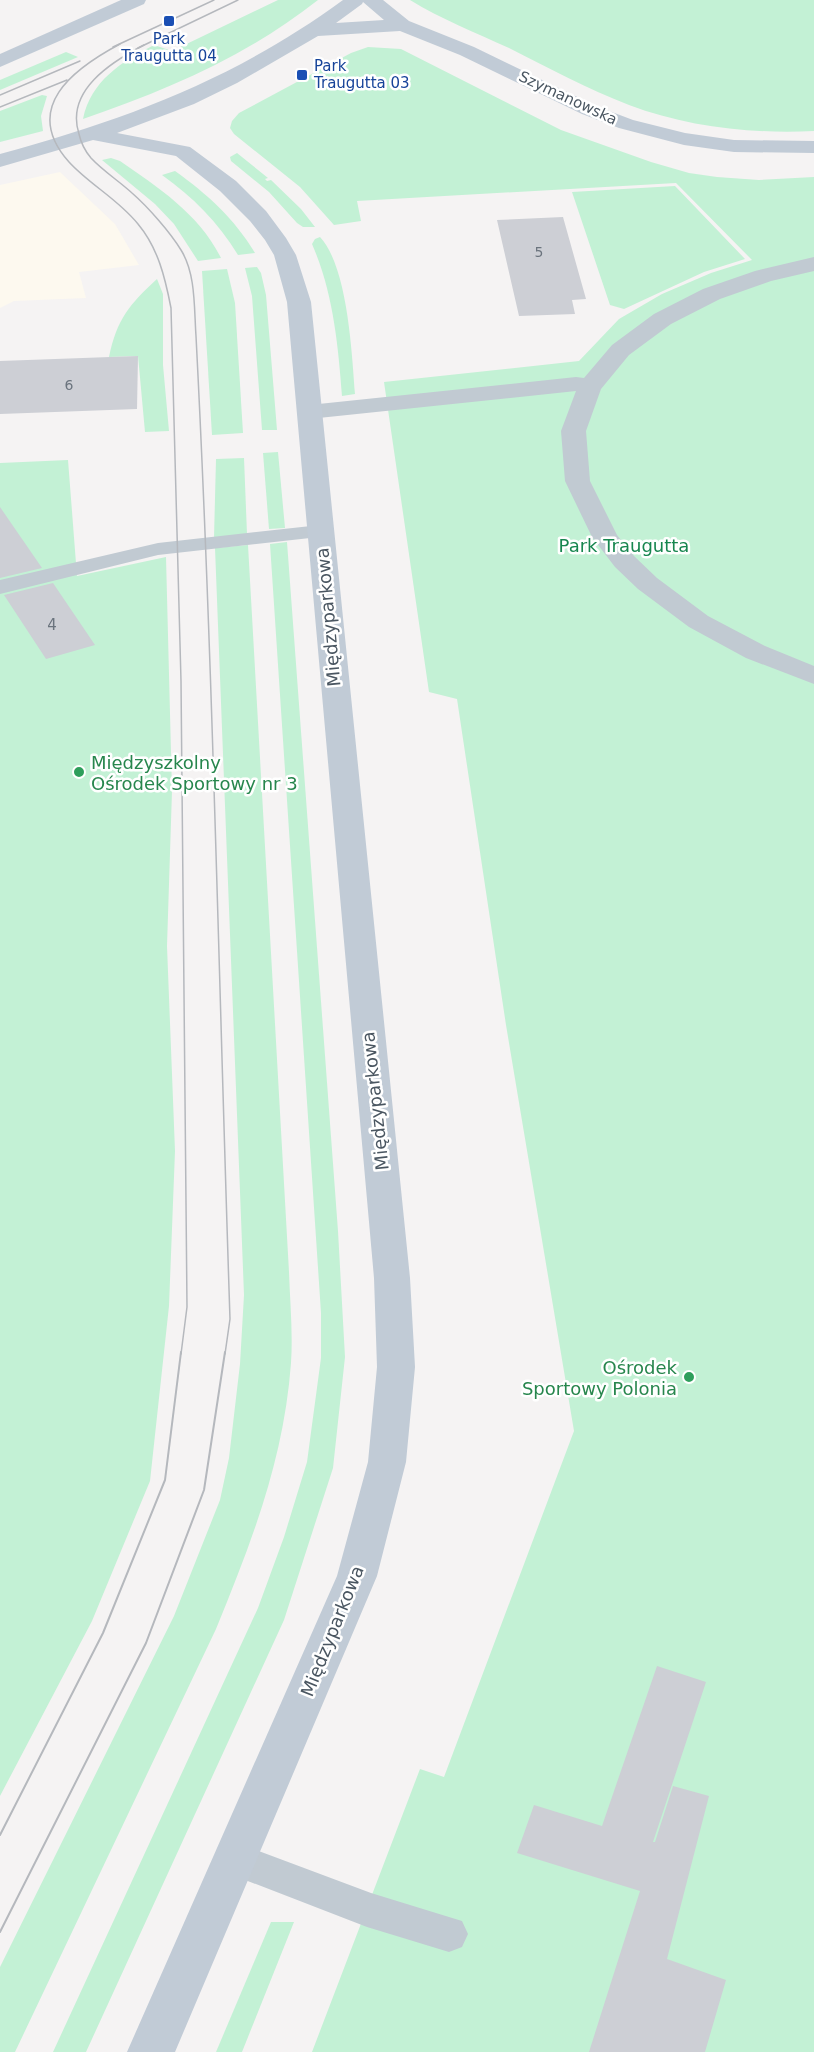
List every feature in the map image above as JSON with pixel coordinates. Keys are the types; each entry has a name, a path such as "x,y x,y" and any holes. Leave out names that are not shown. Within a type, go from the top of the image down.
{"street":[{"path":"0,62 137,0"},
{"path":"0,161 92,135 177,127 268,60 317,30 355,0"},
{"name":"Szymanowska","path":"371,0 402,25 467,51 589,110 626,124 684,139 734,146 814,147"},
{"name":"Szymanowska","path":"317,30 402,25"},
{"name":"Międzyparkowa","path":"92,135 177,127 258,216 285,255 299,302 391,1266 396,1367 387,1462 357,1576 151,2052"},
{"path":"814,264 762,275 692,301 661,317 635,336 600,370 589,386 575,428 574,454 578,482 585,500 606,538 630,567 658,592 699,621 745,647 814,676"},
{"path":"309,412 576,384 589,386"}],"lane":[{"path":"0,587 158,549 320,531"},
{"path":"235,1859 330,1893 367,1909 449,1934"}],"shaded area":[{"path":"60,172 115,224 139,265 79,272 86,298 14,301 0,308 0,185"}],"green space":[{"path":"278,0 318,0 235,55 176,83 83,119 87,106 100,83 130,58 154,45 172,51"},
{"path":"410,0 814,0 814,131 744,130 697,124 651,113 583,85 446,20"},
{"name":"Ośrodek Sportowy Polonia","path":"368,47 401,49 561,130 651,162 689,173 717,177 759,180 814,177 814,2052 312,2052 420,1769 444,1777 574,1431 506,1025 457,699 429,692 384,382 579,361 619,319 662,294 711,273 752,260 676,183 357,201 361,221 334,225 300,187 234,134 230,128 232,121 239,113 351,53"},
{"path":"66,52 78,57 0,90 0,80"},
{"path":"42,95 47,96 41,116 43,131 0,142 0,111"},
{"path":"237,153 268,178 265,179 267,181 271,180 301,209 315,227 303,227 297,223 269,192 231,161 230,157"},
{"path":"111,158 120,161 177,203 201,228 221,258 198,261 174,224 155,204 102,160"},
{"path":"175,171 219,208 247,240 255,253 238,255 204,211 162,175"},
{"path":"675,186 745,259 704,272 624,309 610,305 572,192"},
{"path":"320,237 337,269 343,290 355,394 342,396 330,299 312,244"},
{"path":"257,267 261,273 266,295 277,430 262,430 252,296 245,268"},
{"path":"227,269 235,303 243,433 212,435 202,271"},
{"path":"157,279 163,294 163,365 169,431 145,432 138,356 109,357 120,322 132,305"},
{"path":"278,452 285,528 269,529 263,453"},
{"path":"244,458 247,534 214,538 216,459"},
{"path":"68,460 77,576 166,557 172,791 167,946 175,1151 169,1306 150,1481 92,1621 0,1796 0,463"},
{"path":"287,542 338,1231 345,1357 333,1468 284,1620 86,2052 53,2052 258,1608 284,1537 307,1462 321,1358 321,1313 270,544"},
{"path":"248,545 291,1306 292,1352 287,1398 274,1466 264,1499 242,1564 216,1629 15,2052 0,2052 0,1967 174,1616 220,1500 229,1458 240,1364 244,1295 215,548"},
{"path":"271,1922 294,1922 242,2052 216,2052"}],"building":[{"path":"563,217 586,299 572,300 575,314 519,316 497,220"},
{"path":"138,356 137,409 0,414 0,361"},
{"path":"0,507 42,568 0,578"},
{"path":"53,583 95,645 46,659 4,595"},
{"path":"657,1666 706,1682 653,1842 655,1842 673,1786 709,1796 667,1959 726,1980 705,2052 589,2052 640,1891 517,1853 534,1805 602,1826"}],"tram line":[{"path":"113,47 214,0"},
{"path":"143,46 238,0"},
{"path":"120,44 85,65 71,78 59,92 52,108 50,124 55,142 69,162 122,207 145,233 160,263 171,308 181,681 187,1307 181,1354"},
{"path":"138,48 143,46"},
{"path":"143,46 105,69 94,80 85,91 76,119 81,141 89,155 145,205 165,228 186,259 192,280 202,459 211,704 230,1319 225,1354"},
{"path":"0,95 80,61"},
{"path":"0,107 67,80"},
{"path":"0,1835 103,1633 165,1480 181,1352"},
{"path":"0,1932 146,1643 204,1490 225,1352"}],"place":[{"name":"Park Traugutta 04","path":"169,21"},
{"name":"Park Traugutta 03","path":"302,75"},
{"name":"Międzyszkolny Ośrodek Sportowy nr 3","path":"79,772"},
{"name":"Ośrodek Sportowy Polonia","path":"689,1377"}],"park label":[{"name":"Park Traugutta","path":"624,545"}]}
